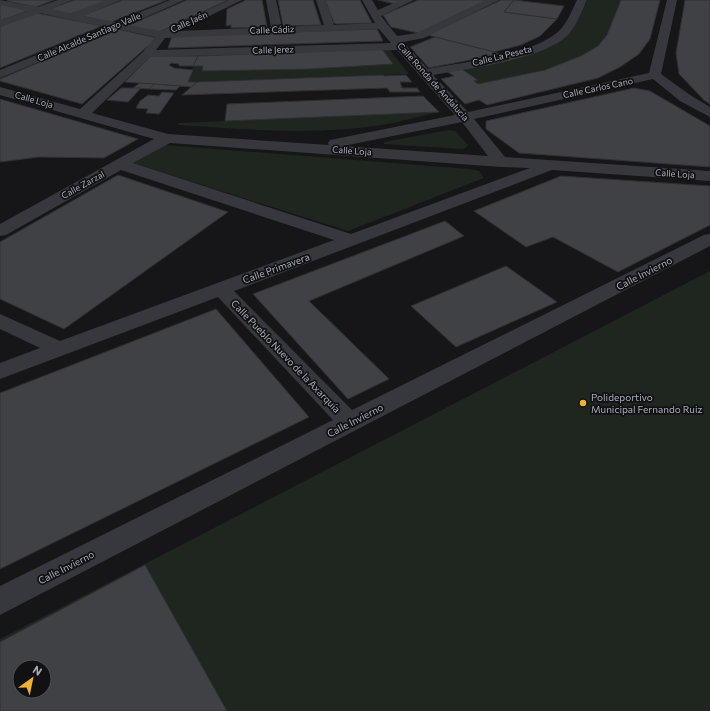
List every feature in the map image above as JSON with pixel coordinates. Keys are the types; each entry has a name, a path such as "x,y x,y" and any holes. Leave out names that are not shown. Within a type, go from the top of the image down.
{"street":[{"path":"0,24 67,0"},
{"path":"72,17 116,0"},
{"name":"Calle Alcalde Santiago Valle","path":"0,74 179,0"},
{"name":"Calle Jaén","path":"162,35 237,0"},
{"path":"271,0 277,29"},
{"path":"321,0 330,28"},
{"name":"Calle Ronda de Andalucia","path":"367,0 382,26 465,117 501,162"},
{"path":"375,15 409,0"},
{"name":"Calle Jerez","path":"147,54 397,43 420,36 494,0"},
{"name":"Calle La Peseta","path":"424,73 510,56 538,47 559,36 568,27 582,0"},
{"path":"672,0 655,75 684,98 710,113"},
{"name":"Calle Cádiz","path":"0,2 162,35 277,29 382,26"},
{"path":"83,114 147,54 162,35"},
{"name":"Calle Carlos Cano","path":"308,148 465,117 655,75"},
{"name":"Calle Loja","path":"0,91 167,138 710,176"},
{"name":"Calle Zarzal","path":"0,231 167,138"},
{"path":"119,164 351,240"},
{"name":"Calle Primavera","path":"0,371 552,165"},
{"name":"Calle Invierno","path":"0,601 710,239"},
{"name":"Calle Pueblo Nuevo de la Axarquía","path":"221,289 350,422"},
{"path":"0,320 60,349"}],"shaded area":[{"path":"588,0 621,0 606,37 598,46 587,53 573,60 541,70 478,84 474,81 478,79 460,68 512,58 563,37"},
{"path":"382,49 389,49 409,74 188,82 193,66 309,69 392,64"},
{"path":"439,112 382,125 331,130 280,131 178,125 179,123"},
{"path":"449,130 455,131 468,145 466,148 461,149 384,144 384,142"},
{"path":"165,145 469,169 479,171 484,178 348,231 133,163"},
{"name":"Polideportivo Municipal Fernando Ruiz","path":"710,271 710,711 0,711 0,639"}],"building":[{"path":"54,0 36,7 7,1"},
{"path":"74,0 110,0 72,15 47,10"},
{"path":"123,0 167,0 111,22 81,16"},
{"path":"187,0 228,0 159,32 127,26"},
{"path":"246,0 262,0 267,27 231,28 231,25 226,26 227,9"},
{"path":"278,0 313,0 321,25 283,26"},
{"path":"325,0 360,0 372,23 336,24 334,23"},
{"path":"378,0 404,0 395,4"},
{"path":"418,0 488,0 418,33 391,27 383,15"},
{"path":"501,0 514,0 504,12 557,19 540,36 521,45 494,52 427,35"},
{"path":"514,0 564,6 557,19 504,12"},
{"path":"621,0 660,0 650,39 639,54 620,67 598,78 487,105 479,100 465,104 441,79 454,76 446,71 460,68 478,80 474,81 478,84 545,70 581,56 598,46 607,35"},
{"path":"685,0 710,0 710,104 705,101 679,74 676,53"},
{"path":"0,4 30,10 0,21"},
{"path":"37,13 102,26 0,68 0,26"},
{"path":"117,29 157,38 82,104 0,81 0,79"},
{"path":"377,29 383,41 168,48 172,36"},
{"path":"435,37 500,54 429,68 410,47"},
{"path":"382,49 393,64 309,69 202,71 203,66 193,66 198,56"},
{"path":"151,56 198,56 193,66 179,66 179,64 171,63 169,65 174,68 193,70 188,82 197,82 192,87 125,82"},
{"path":"406,75 412,82 400,82 402,88 417,88 420,92 390,92 387,88 182,95 197,82"},
{"path":"140,83 154,84 149,89 133,88"},
{"path":"154,84 180,86 176,90 149,89"},
{"path":"121,88 141,88 128,102 107,100"},
{"path":"634,88 650,91 710,126 710,167 519,153 486,129 486,121"},
{"path":"162,92 174,93 159,114 146,113 148,109 136,108 140,101 148,95 159,96"},
{"path":"423,96 439,112 225,121 227,104"},
{"path":"0,99 138,139 104,158 39,157 0,162"},
{"path":"118,175 228,212 64,329 0,299 0,242"},
{"path":"561,176 710,186 710,225 618,272 553,237 526,247 474,211"},
{"path":"445,221 464,236 309,301 389,379 348,399 253,294"},
{"path":"506,266 557,302 456,347 411,306"},
{"path":"216,309 309,417 0,569 0,393"},
{"path":"145,565 227,711 0,711 0,642"}],"place":[{"name":"Polideportivo Municipal Fernando Ruiz","path":"583,403"}]}
